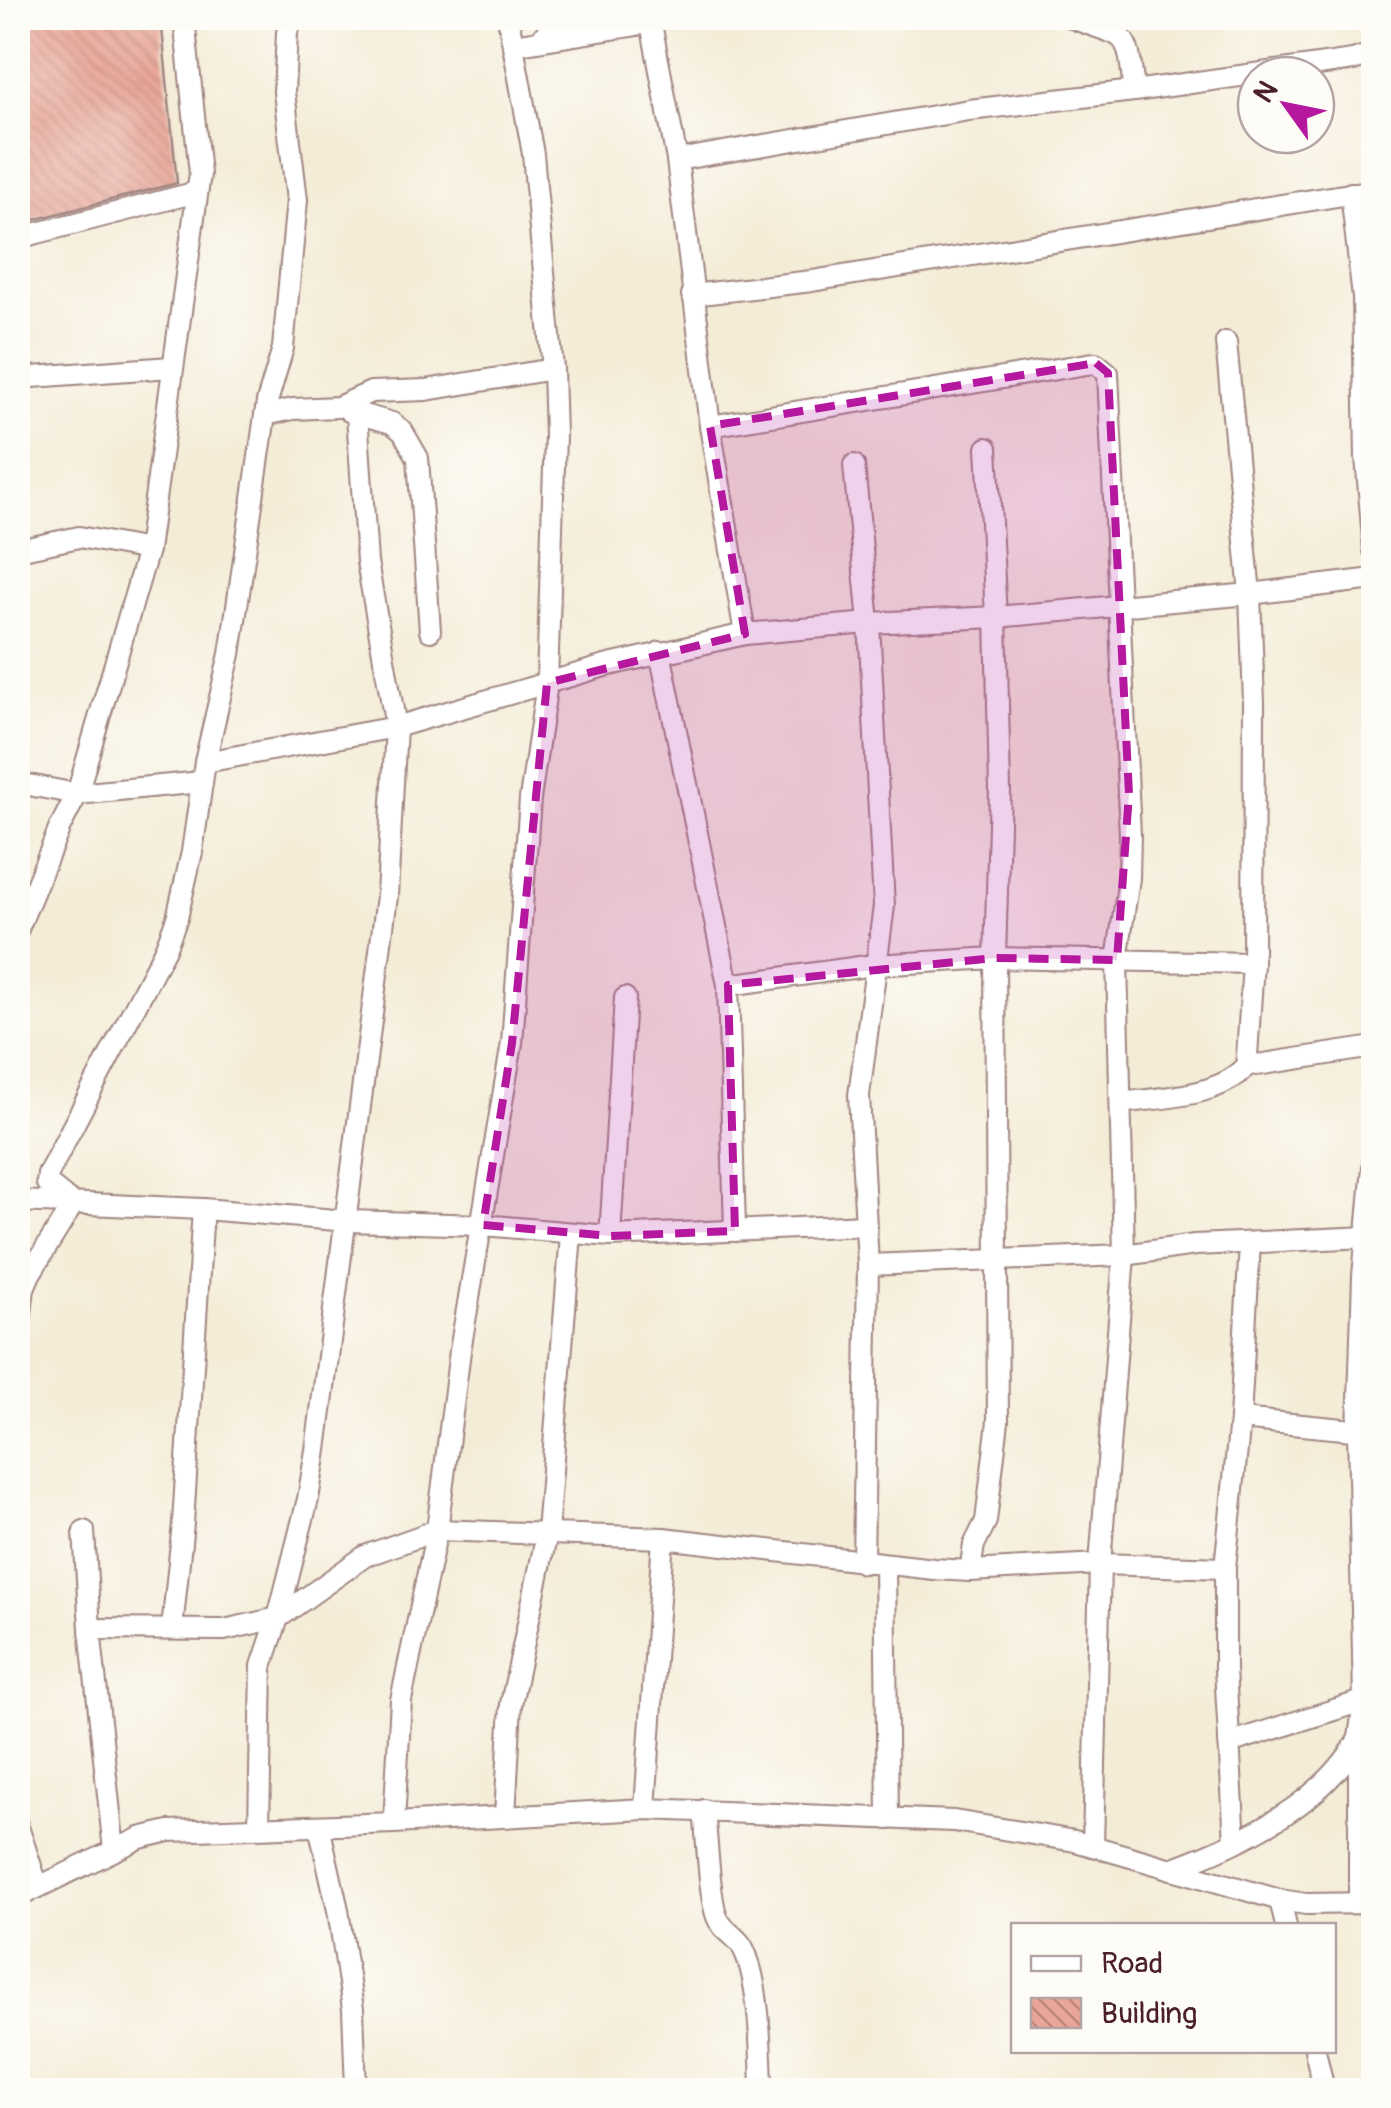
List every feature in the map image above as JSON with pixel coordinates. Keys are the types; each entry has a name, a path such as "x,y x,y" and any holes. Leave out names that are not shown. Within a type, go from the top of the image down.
{"street":[{"path":"18,929 60,827 78,794 148,550 200,155 184,18"},
{"path":"74,1204 51,1188 48,1174 166,949 192,852 203,772 230,654 266,414 283,348 297,200 284,92 287,33 292,18"},
{"path":"394,1824 400,1700 437,1530 460,1352 512,1042 530,799 547,683 555,436 553,369 534,154 508,18"},
{"path":"540,40 560,18"},
{"path":"1072,18 1119,33 1126,40 1134,91"},
{"path":"513,45 650,20 677,160 710,426 745,634"},
{"path":"677,160 969,110 1134,91 1352,60 1374,53"},
{"path":"692,295 812,281 1374,190"},
{"path":"18,238 196,192"},
{"path":"1351,193 1368,297 1366,457 1374,550"},
{"path":"1226,342 1250,594 1254,704 1253,963 1247,1056 1257,1065 1374,1047"},
{"path":"710,426 1096,363 1108,372 1130,836 1129,878 1117,960 1124,1255 1100,1564 1093,1846"},
{"path":"18,378 171,367"},
{"path":"348,410 372,392 426,390 553,369"},
{"path":"270,391 292,409"},
{"path":"266,414 292,409 348,410 392,423 403,432 418,458 430,631"},
{"path":"258,1827 262,1666 308,1499 348,1221 388,896 396,727 348,410"},
{"path":"970,1570 974,1545 986,1521 998,1421 994,958 1000,791 987,448"},
{"path":"854,465 869,623 884,894 859,1095 868,1265 874,1564 888,1819"},
{"path":"18,550 79,537 148,550"},
{"path":"18,783 78,794 203,772 396,727 660,652 745,634 1121,606 1374,578"},
{"path":"660,652 728,986 736,1231"},
{"path":"728,986 874,965 994,958 1253,963"},
{"path":"610,1236 625,998"},
{"path":"1121,1104 1224,1083 1240,1076 1250,1062"},
{"path":"18,1897 140,1838 169,1831 394,1824 646,1809 954,1821 1093,1846 1280,1900 1306,1904 1366,1903 1359,1738 1368,1699 1368,1237 1374,1156"},
{"path":"18,1201 483,1225 610,1236 866,1226"},
{"path":"18,1338 24,1288 74,1204"},
{"path":"172,1629 203,1210"},
{"path":"505,1817 511,1704 547,1533 571,1234"},
{"path":"868,1265 1124,1255 1195,1244 1368,1237"},
{"path":"1235,1842 1225,1568 1240,1419 1250,1242"},
{"path":"1240,1419 1366,1432"},
{"path":"90,1629 224,1630 278,1618 365,1556 437,1530 663,1538 874,1564 970,1570 1100,1564 1225,1568"},
{"path":"84,1531 90,1629 114,1850"},
{"path":"646,1809 663,1538"},
{"path":"1229,1743 1368,1699"},
{"path":"1171,1869 1216,1853 1314,1792 1337,1772 1359,1738"},
{"path":"704,1810 716,1916 740,1942 750,1974 760,2023 762,2090"},
{"path":"319,1826 338,1910 353,2009 356,2090"},
{"path":"18,1827 38,1887"},
{"path":"1280,1900 1285,1923"},
{"path":"1316,2053 1324,2090"}],"highlighted area":[{"path":"1096,363 1108,373 1129,794 1117,960 995,958 728,985 735,1231 610,1236 483,1225 512,1043 547,683 745,634 710,426"}],"building":[{"path":"18,18 161,18 177,183 18,224"}]}
